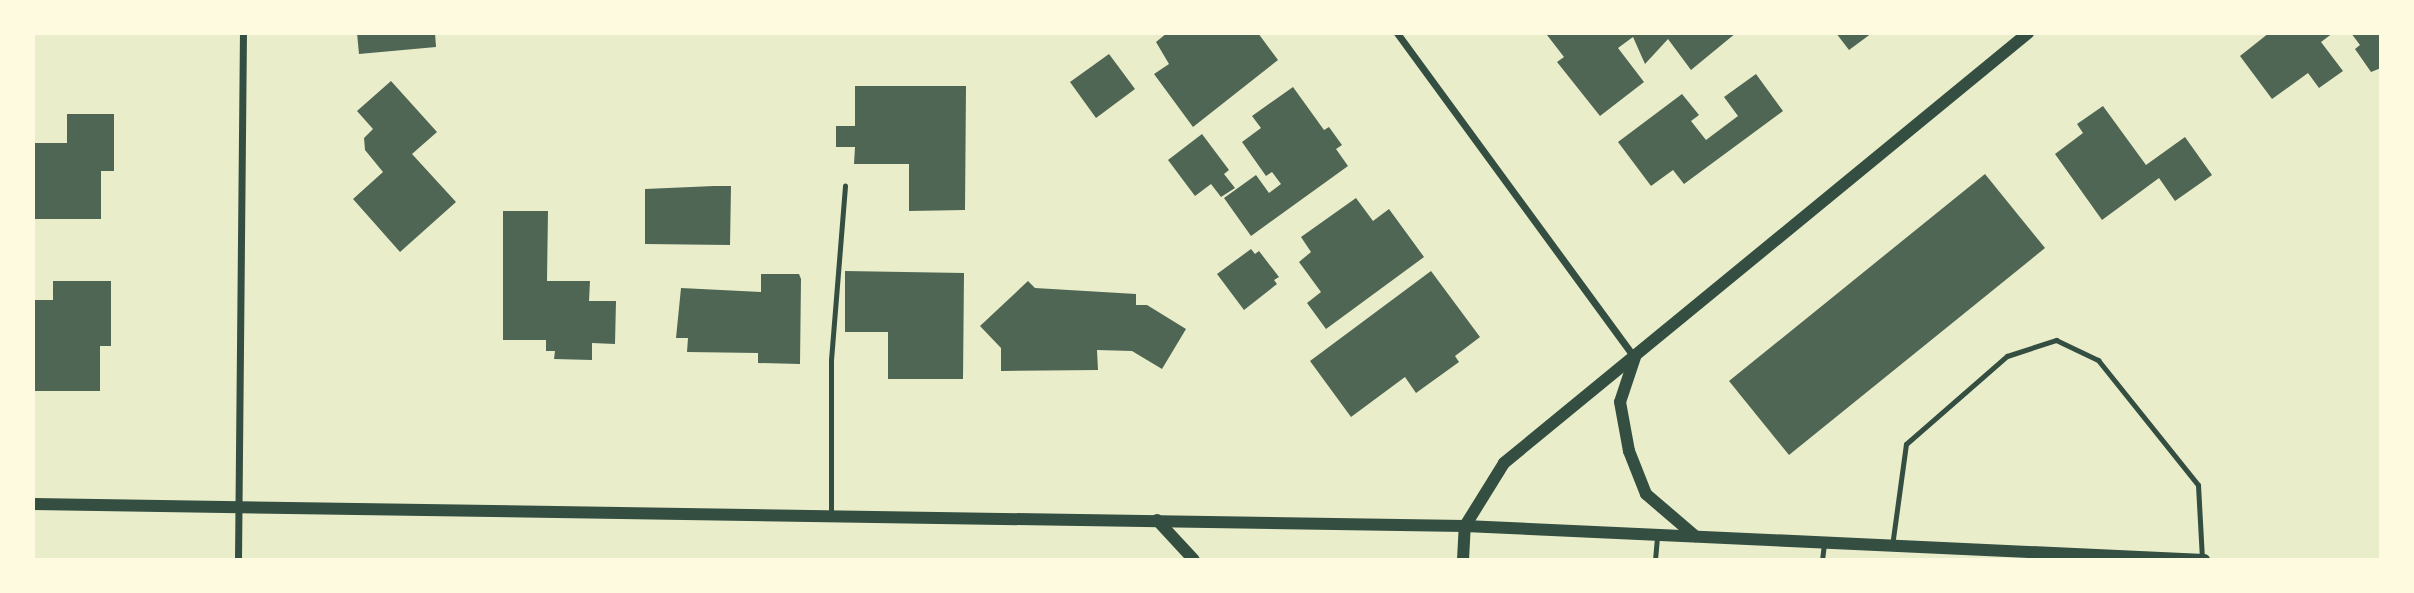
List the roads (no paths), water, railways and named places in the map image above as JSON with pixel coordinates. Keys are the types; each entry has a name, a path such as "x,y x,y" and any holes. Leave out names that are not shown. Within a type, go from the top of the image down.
{"street":[{"path":"238,560 243,33"},
{"path":"1397,33 1635,357"},
{"path":"1463,560 1465,526 1504,463 2028,33"},
{"path":"1635,357 1620,402 1629,451 1646,494 1695,536"},
{"path":"33,505 239,505 1465,526 1892,546 1943,555 2203,560"},
{"path":"1157,520 1194,560"}],"lane":[{"path":"831,515 831,360 845,186"},
{"path":"1892,546 1906,444 2007,356 2056,340 2098,360 2198,485 2203,560"},
{"path":"1655,560 1657,534"},
{"path":"1822,560 1824,542"}]}
